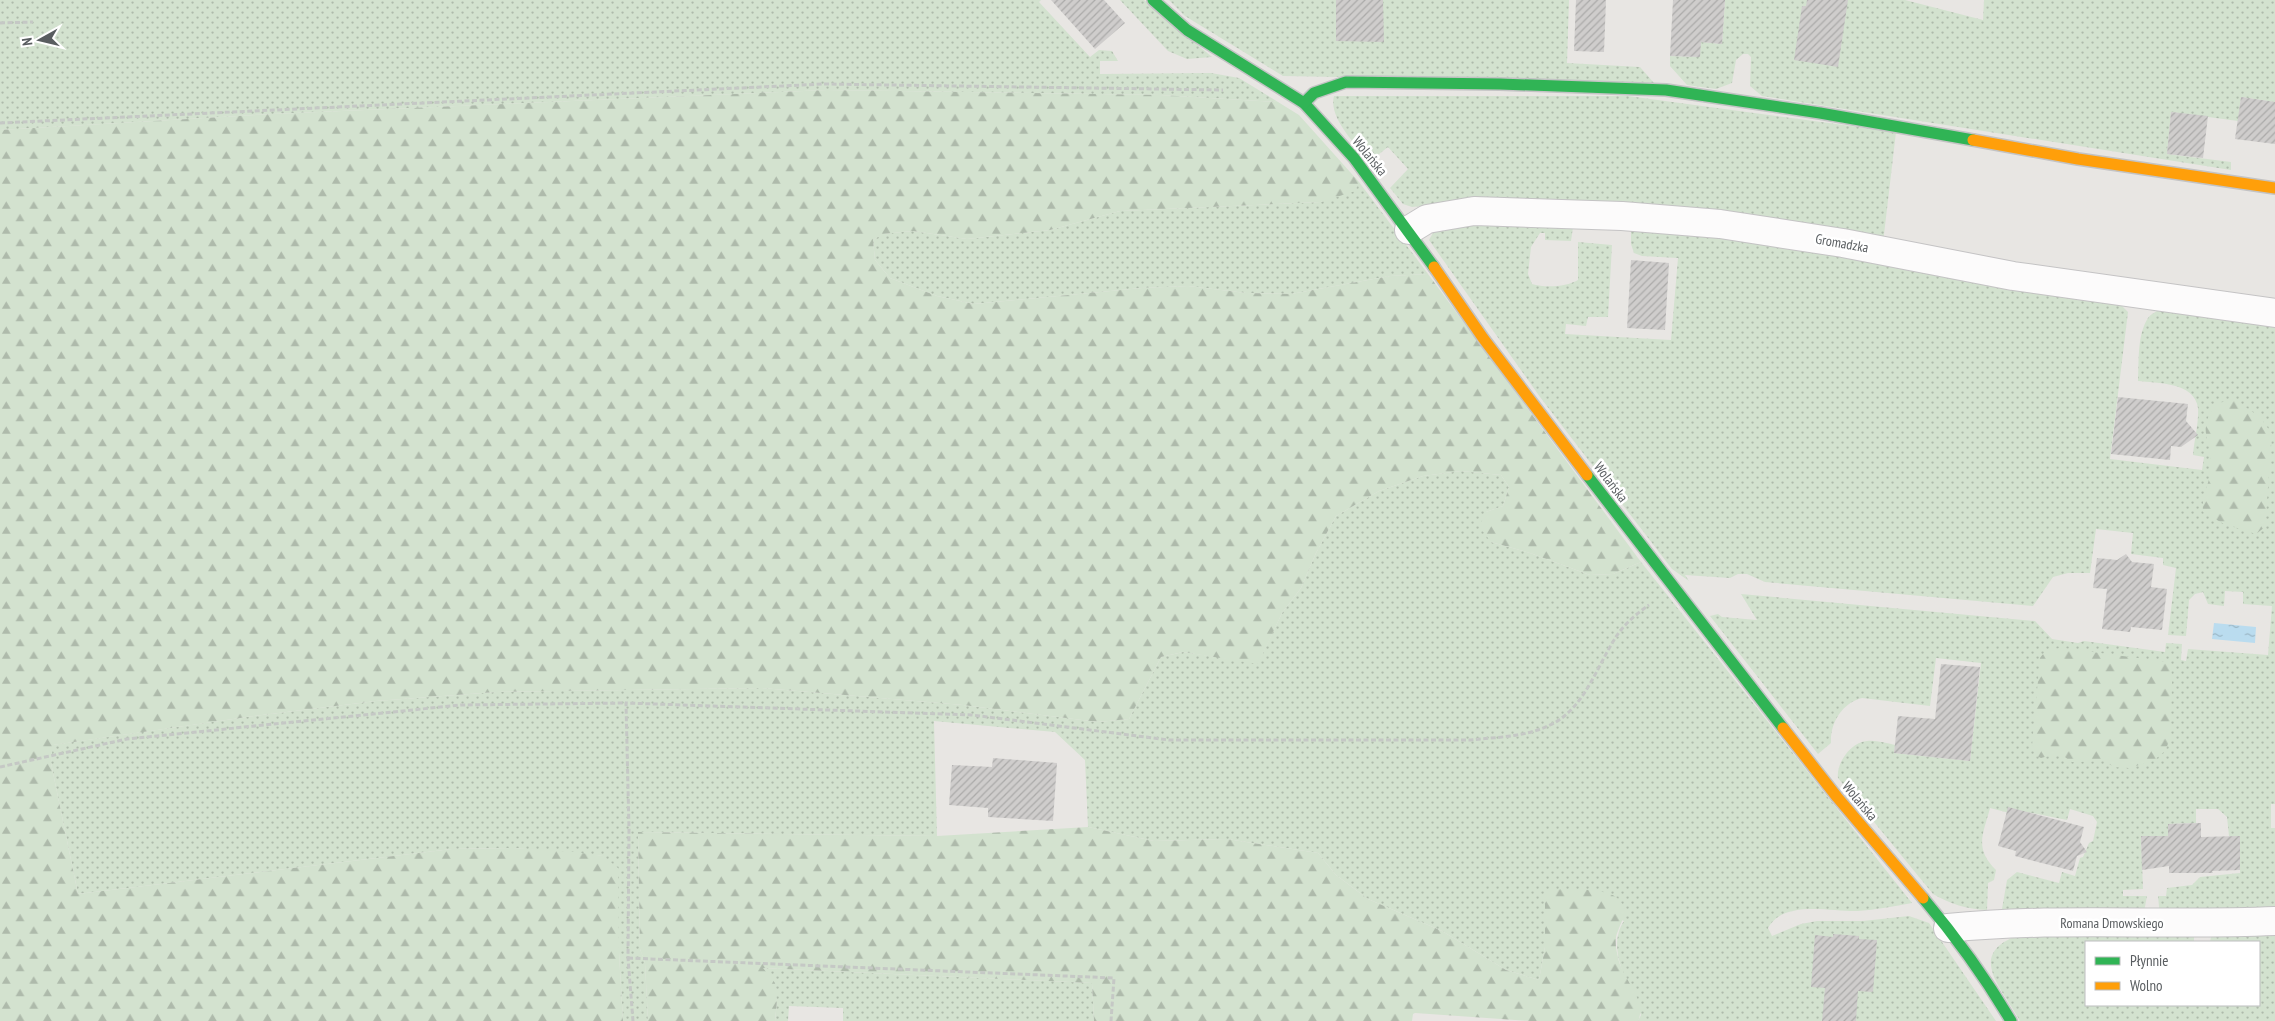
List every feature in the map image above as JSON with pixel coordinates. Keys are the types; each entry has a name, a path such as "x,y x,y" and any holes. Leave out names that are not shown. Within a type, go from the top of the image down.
{"street":[{"name":"Wolańska","path":"1153,0 1187,30 1304,103 1354,158 1409,230 1483,338 1672,587 1837,797 1948,928 1992,989 2011,1021"},
{"path":"1304,103 1314,93 1346,82 1500,84 1666,90 1820,112 2078,159 2275,188"},
{"name":"Gromadzka","path":"1409,230 1427,219 1474,211 1622,216 1720,224 1843,243 2013,276 2275,313"},
{"name":"Romana Dmowskiego","path":"1948,928 1990,924 2214,924 2275,921"}],"path":[{"path":"0,23 33,22"},
{"path":"0,123 824,84 1225,90"},
{"path":"0,767 126,739 461,705 626,703 972,715 1169,740 1470,740 1520,735 1551,725 1573,708 1589,686 1615,638 1634,616 1672,587"},
{"path":"626,703 629,829 628,958 633,1021"},
{"path":"628,958 1114,978 1111,1021"}],"green space":[{"path":"0,0 1041,0 1039,2 1090,57 1099,50 1112,51 1118,61 1100,61 1100,74 1211,73 1239,78 1278,102 1160,95 827,90 272,114 0,130"},
{"path":"1120,0 1144,0 1212,57 1187,59 1168,51"},
{"path":"1169,0 1569,0 1567,63 1640,67 1654,83 1283,76 1185,16"},
{"path":"1725,0 1905,0 1983,20 1984,0 2275,0 2275,102 2241,97 2238,121 2171,112 2167,154 2231,162 2231,170 1762,96 1750,86 1751,57 1748,54 1743,54 1736,60 1732,83 1716,89 1687,85 1670,66 1670,56 1699,57 1701,42 1722,44"},
{"path":"827,90 1160,95 1278,102 1299,115 1359,182 1355,191 1321,202 1120,211 1050,230 967,239 913,231 883,234 873,240 875,260 890,278 937,296 974,304 1142,288 1188,286 1246,293 1291,294 1390,276 1428,274 1641,562 1613,574 1590,575 1530,553 1491,542 1479,526 1486,512 1503,506 1509,487 1501,475 1461,471 1423,476 1379,491 1336,516 1316,553 1301,588 1282,613 1258,664 1183,652 1161,657 1129,719 1098,722 963,705 762,688 496,692 376,701 254,716 53,745 51,763 78,894 452,849 514,848 603,856 618,868 619,953 623,1021 0,1021 0,130 272,114"},
{"path":"1334,96 1628,96 1896,132 1883,243 1443,204 1412,207 1403,204 1390,188 1408,169 1388,147 1369,162 1339,122 1333,104"},
{"path":"1359,182 1428,274 1390,276 1291,294 1246,293 1188,286 1142,288 974,304 937,296 890,278 875,260 873,240 882,234 913,231 967,239 1050,230 1120,211 1321,202"},
{"path":"1442,224 1609,224 1612,230 1573,227 1571,241 1545,240 1545,233 1540,233 1531,247 1528,274 1532,284 1549,286 1568,284 1578,280 1578,242 1612,245 1608,317 1588,317 1586,326 1566,324 1565,334 1671,340 1678,258 1642,256 1634,253 1631,244 1631,231 1638,225 1663,226 2122,300 2122,306 2128,312 2110,459 2202,470 2204,457 2193,455 2198,414 2195,399 2190,393 2174,386 2138,381 2139,348 2144,325 2150,316 2163,306 2275,321 2275,804 2271,804 2271,828 2275,828 2275,914 2160,917 2158,896 2166,896 2167,888 2192,885 2200,877 2240,873 2240,837 2229,836 2227,817 2218,809 2196,809 2196,823 2168,824 2168,836 2141,837 2143,889 2123,890 2123,896 2147,896 2143,917 2006,911 2002,909 2007,880 2017,872 2059,883 2062,872 2075,876 2080,858 2083,857 2089,843 2093,841 2097,822 2093,816 2070,809 2067,820 2027,812 2025,817 1990,808 1982,841 1985,855 1996,870 1994,880 1988,883 1987,910 1959,905 1939,898 1933,894 1838,778 1839,766 1850,749 1861,742 1867,741 1895,745 1894,753 1970,761 1981,663 1936,658 1930,706 1862,698 1849,704 1835,721 1831,743 1818,754 1710,616 1718,614 1722,617 1757,620 1741,594 2035,621 2052,639 2078,643 2084,641 2165,652 2166,643 2182,644 2181,660 2186,661 2188,649 2268,655 2272,606 2243,604 2243,592 2225,591 2224,606 2208,604 2203,592 2195,594 2189,600 2186,636 2168,635 2176,568 2163,565 2163,558 2131,554 2133,533 2096,529 2090,573 2068,573 2053,577 2033,606 1765,582 1747,574 1738,574 1730,578 1685,575 1689,581 1672,569 1540,397 1429,240 1434,231"},
{"path":"2235,400 2260,417 2272,434 2265,527 2256,534 2224,524 2203,512 2203,499 2211,466 2211,456 2206,434 2207,421 2217,403"},
{"path":"1461,471 1501,475 1509,487 1503,506 1486,512 1491,542 1530,553 1590,575 1613,574 1641,562 1912,903 1858,911 1796,910 1785,913 1775,919 1768,928 1772,936 1801,924 1817,921 1863,921 1909,916 1929,923 1996,1021 1638,1021 1641,1015 1621,968 1618,956 1619,932 1624,921 1545,889 1545,947 1539,980 1506,970 1442,931 1368,899 1336,875 1318,853 1227,839 1154,841 1088,827 1085,760 1055,732 934,721 937,836 638,832 640,949 645,963 648,1021 623,1021 619,953 603,856 514,848 452,849 78,894 51,763 52,745 254,716 376,701 496,692 762,688 963,705 1098,722 1129,719 1161,657 1183,652 1258,663 1282,613 1301,588 1316,553 1336,516 1379,491 1423,476"},
{"path":"2063,648 2167,662 2171,666 2170,739 2165,751 2153,761 2129,768 2114,767 2104,761 2072,762 2060,756 2053,755 2041,758 2035,755 2032,746 2040,658 2050,650"},
{"path":"1088,827 1154,841 1227,839 1318,853 1336,875 1368,899 1442,931 1506,970 1539,980 1545,947 1545,889 1585,890 1606,893 1619,900 1625,912 1616,937 1616,947 1620,965 1640,1005 1638,1021 1530,1021 1415,1013 1413,1014 1412,1021 1094,1021 1092,983 763,968 775,983 777,1001 775,1021 648,1021 645,963 640,949 638,832 937,836"},
{"path":"2275,930 2275,1021 2020,1021 1997,983 1992,971 1991,960 1995,951 2005,942 2022,934 2194,933 2194,941 2085,941 2085,1006 2260,1006 2260,941 2210,941 2212,932"},
{"path":"762,968 1092,983 1094,1021 843,1021 843,1008 789,1006 788,1021 775,1021 777,1001"}],"water":[{"path":"2214,623 2256,627 2255,643 2212,639"}],"building":[{"path":"1051,0 1104,0 1125,23 1095,49"},
{"path":"1336,0 1383,0 1384,42 1336,41"},
{"path":"1576,0 1606,0 1604,52 1574,51"},
{"path":"1673,0 1725,0 1722,44 1701,42 1700,57 1670,56"},
{"path":"1807,0 1848,0 1838,67 1794,60 1802,6 1806,6"},
{"path":"2241,97 2275,102 2275,144 2235,139"},
{"path":"2171,112 2208,116 2203,158 2167,154"},
{"path":"1631,260 1669,263 1665,330 1627,328"},
{"path":"2118,397 2188,404 2186,421 2198,435 2181,447 2171,446 2170,460 2111,454"},
{"path":"2126,554 2132,562 2154,564 2151,587 2167,589 2162,630 2131,627 2130,632 2102,629 2107,589 2093,588 2097,558 2117,560"},
{"path":"1941,664 1980,667 1970,761 1894,753 1898,716 1935,719"},
{"path":"993,758 1057,763 1053,821 988,817 988,808 949,805 952,765 992,767"},
{"path":"2008,807 2084,827 2080,842 2087,852 2077,856 2073,871 2015,856 2016,851 1998,846"},
{"path":"2201,823 2201,837 2240,836 2240,870 2212,871 2213,873 2169,873 2169,866 2142,870 2141,836 2168,836 2168,824"},
{"path":"1833,934 1859,936 1859,939 1877,940 1873,992 1858,991 1856,1021 1822,1021 1825,988 1811,987 1815,935 1833,937"}],"traffic: fast":[{"path":"1153,0 1187,30 1304,103 1354,158 1434,267"},
{"path":"1304,103 1314,93 1346,82 1500,84 1666,90 1820,113 1973,140"},
{"path":"1587,475 1783,728"},
{"path":"1923,898 1970,958 2011,1021"}],"traffic: slow":[{"path":"1973,140 2078,159 2275,188"},
{"path":"1434,267 1483,338 1587,475"},
{"path":"1783,728 1837,797 1923,898"}]}
